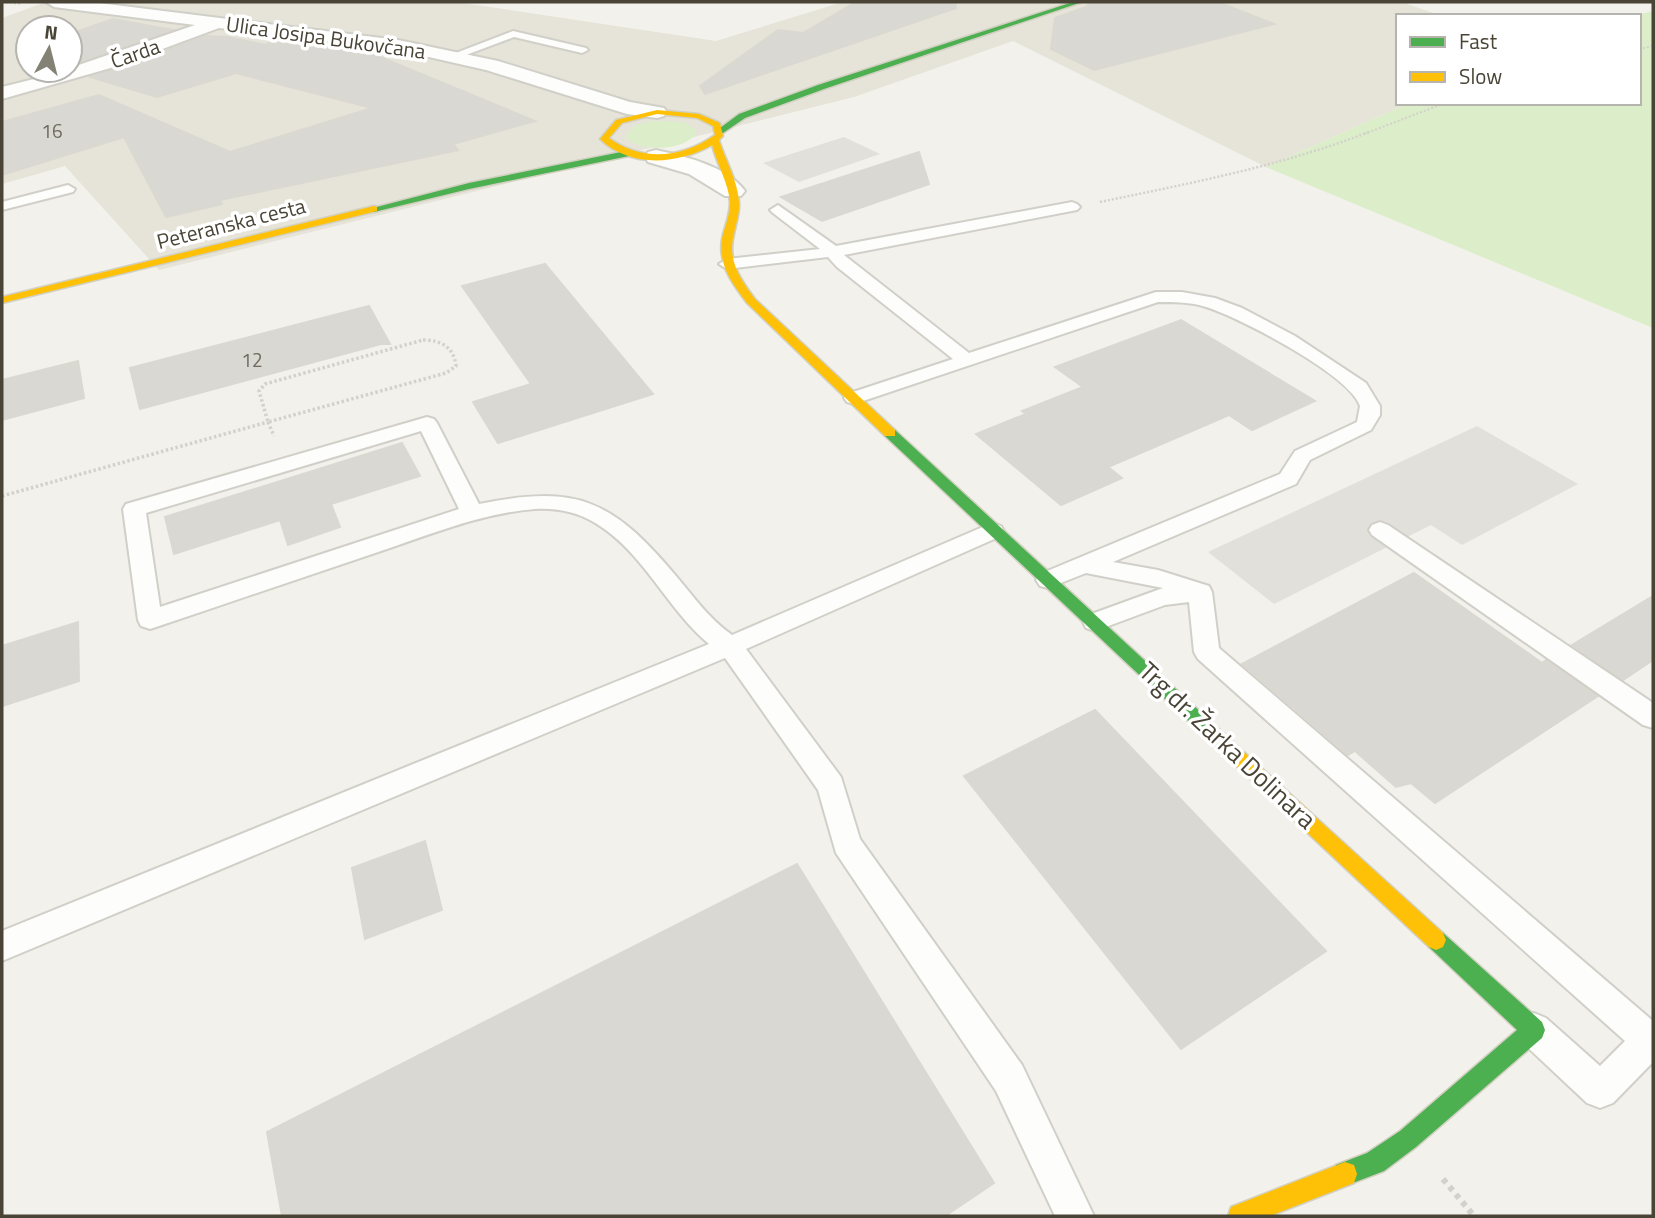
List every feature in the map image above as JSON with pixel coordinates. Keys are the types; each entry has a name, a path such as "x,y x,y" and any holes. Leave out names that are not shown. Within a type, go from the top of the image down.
{"main road":[{"path":"608,132 608,145 626,154 656,157 692,152 718,136 742,116 821,87 1079,2"},
{"path":"686,113 741,107 821,87"},
{"name":"Peteranska cesta","path":"469,186 570,153 632,117 657,112 686,113"},
{"path":"686,113 710,120 718,136 716,151 731,176 734,217 725,247 727,264"},
{"name":"Peteranska cesta","path":"2,300 469,186 626,154"},
{"name":"Trg dr. Žarka Dolinara","path":"727,264 734,279 751,301 993,531 1095,622 1534,1030"},
{"path":"1240,1216 1375,1162 1408,1139 1534,1030"}],"street":[{"name":"Ulica Josipa Bukovčana","path":"54,2 351,37 454,56 627,107 657,112"},
{"name":"Čarda","path":"2,93 107,62 250,8"},
{"name":"Ulica Josipa Bukovčana","path":"553,84 608,117 608,132"},
{"path":"656,157 689,164 733,191"}],"lane":[{"path":"454,56 513,34 582,50"},
{"path":"2,206 68,189"},
{"path":"727,264 834,253 1072,207"},
{"path":"778,210 966,360"},
{"path":"854,398 1156,298 1184,296 1231,310 1272,332 1308,352 1365,394 1372,410 1371,417 1364,426 1302,456 1288,479 1048,580"},
{"path":"471,513 427,423 134,509 150,620 471,513 529,501 557,501 580,506 606,517 635,543 706,631 730,646 831,786 847,844 1009,1077 1075,1216"},
{"path":"1380,530 1653,717"},
{"path":"2,946 730,646 993,531"},
{"path":"1083,565 1158,578 1200,592"},
{"path":"1095,622 1161,597 1200,592"},
{"path":"1200,592 1207,652 1652,1040 1600,1090 1534,1030"}],"path":[{"path":"1072,207 1247,172 1328,148 1440,105"},
{"path":"2,496 269,422 446,373 456,366 456,360 444,343 423,340 265,384 259,391 259,400 269,422 285,465"}],"shaded area":[{"path":"46,2 456,2 716,41 843,2 1411,2 1407,4 1436,14 1396,14 1396,105 1405,105 1266,167 1013,41 854,97 159,270 65,166 2,184 2,18"},
{"path":"844,137 880,154 799,182 763,163"},
{"path":"1477,426 1578,484 1462,545 1431,525 1274,604 1208,552"}],"green space":[{"path":"1653,11 1653,328 1266,167 1405,105 1641,105 1641,14"},
{"path":"652,121 684,122 696,130 696,134 682,144 663,148 643,146 627,139 626,135 634,126"}],"building":[{"path":"856,2 955,2 956,8 705,94 700,86 778,30 803,33"},
{"path":"1090,2 1218,2 1274,24 1094,70 1051,49 1055,18 1086,7"},
{"path":"113,19 173,30 84,60 84,29"},
{"path":"206,36 228,37 265,45 275,41 313,48 323,43 356,47 535,121 453,144 458,150 220,200 222,204 166,217 124,137 2,175 2,122 99,95 230,152 372,108 236,73 157,97 90,77"},
{"path":"919,152 929,184 822,221 781,197"},
{"path":"545,264 653,394 498,443 473,402 531,384 462,286"},
{"path":"369,306 390,344 381,344 140,409 130,368"},
{"path":"1181,320 1315,401 1252,430 1229,415 1108,467 1122,478 1061,505 976,434 1026,414 1022,411 1083,387 1055,367"},
{"path":"78,361 84,398 2,420 2,380"},
{"path":"402,443 420,476 331,504 340,527 288,545 280,520 174,554 165,517"},
{"path":"1414,573 1542,663 1546,660 1598,696 1435,803 1411,783 1396,787 1355,751 1348,755 1242,664"},
{"path":"1653,596 1653,660 1623,680 1572,645"},
{"path":"78,622 79,681 2,706 2,646"},
{"path":"1095,710 1326,951 1181,1049 964,776"},
{"path":"425,841 442,910 365,939 352,868"},
{"path":"797,864 994,1183 945,1216 282,1216 267,1132"}],"traffic: fast":[{"path":"720,131 742,116 821,87 1079,2"},
{"path":"374,209 469,186 626,154"},
{"path":"890,433 1239,758"},
{"path":"1345,1174 1375,1162 1408,1139 1534,1030 1436,940"}],"traffic: slow":[{"path":"657,112 699,116 717,125 719,136 693,151 662,158 630,154 604,139 619,122 633,116 657,112"},
{"path":"715,141 734,198 734,213 726,246 728,263 735,279 751,301 890,433"},
{"path":"2,300 374,209"},
{"path":"1239,758 1436,940"},
{"path":"1240,1216 1345,1174"}]}
